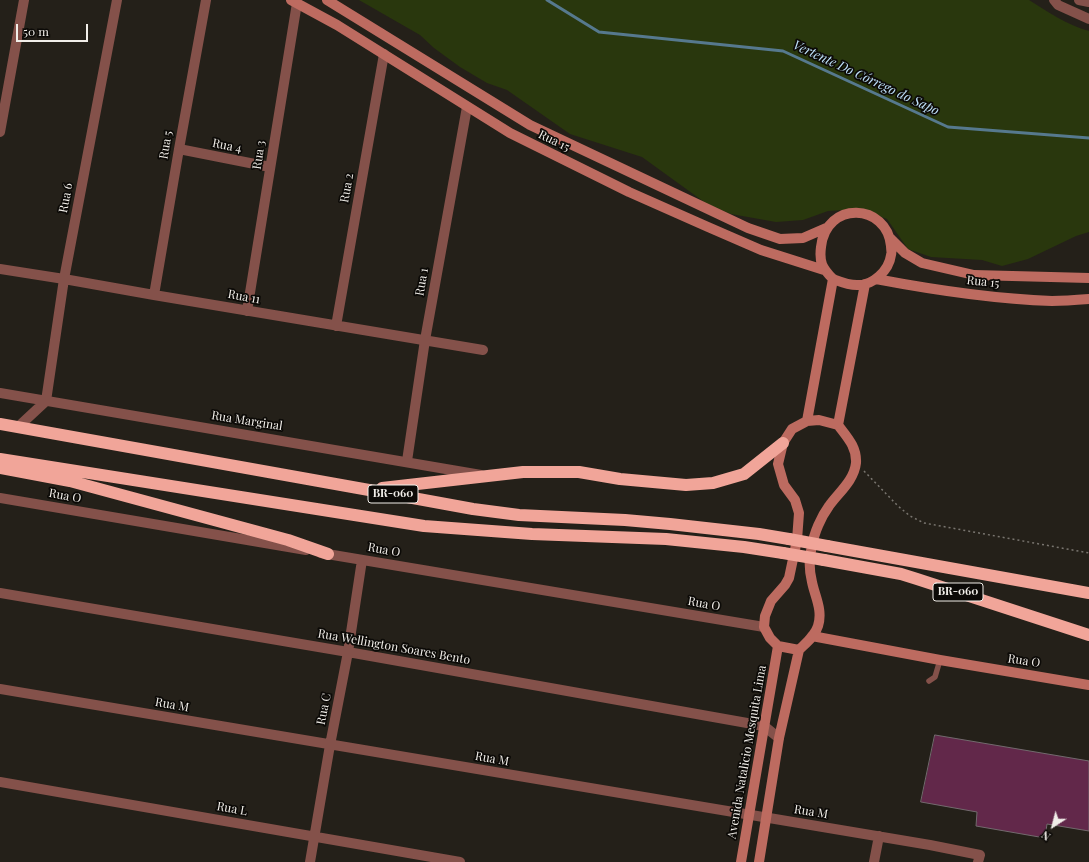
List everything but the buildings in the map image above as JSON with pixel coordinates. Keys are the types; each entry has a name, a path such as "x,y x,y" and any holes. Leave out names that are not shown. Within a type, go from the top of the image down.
{"highway":[{"name":"BR-060","path":"0,424 370,490 473,510 519,515 625,520 751,533 1089,593"},
{"path":"370,490 523,472 579,472 620,479 686,485 713,483 744,474 783,443"},
{"name":"BR-060","path":"0,459 424,526 532,534 666,539 744,547 783,553 901,574 1089,635"},
{"path":"0,468 70,481 288,540 328,554"}],"street":[{"path":"0,132 24,0"},
{"name":"Rua 6","path":"46,401 64,279 117,0"},
{"name":"Rua 5","path":"154,295 206,0"},
{"name":"Rua 15","path":"327,0 523,121 748,228 780,239 803,238 826,228"},
{"path":"1054,0 1058,5 1089,19"},
{"path":"1079,0 1089,2"},
{"name":"Rua 15","path":"294,2 337,25 510,133 629,192 761,250 824,270"},
{"name":"Rua 3","path":"247,311 294,2"},
{"name":"Rua 2","path":"336,326 384,54"},
{"name":"Rua 1","path":"407,461 425,340 467,107"},
{"name":"Rua 4","path":"179,149 270,167"},
{"path":"861,213 878,221 890,238 891,256 885,271 876,279 859,285 848,284 834,279 824,270 820,257 822,239 826,228 836,218 847,214 861,213"},
{"name":"Rua 15","path":"890,238 905,253 922,263 974,275 1089,278"},
{"name":"Rua 11","path":"0,269 483,350"},
{"path":"807,421 834,279"},
{"name":"Rua 15","path":"876,279 920,287 1014,298 1053,301 1089,299"},
{"path":"838,426 864,284"},
{"name":"Rua Marginal","path":"0,393 489,476"},
{"path":"18,427 46,401"},
{"path":"759,862 779,738 799,650 809,641 818,627 820,607 812,581 810,559 812,543 822,517 851,478 856,463 853,444 838,426 819,420 807,421 792,430 783,443 778,464 784,485 795,500 799,513 797,540 789,578 785,586 772,602 765,616 764,627 770,638 778,646 799,650"},
{"name":"Rua O","path":"0,498 764,627"},
{"name":"Rua C","path":"310,862 348,652 362,560"},
{"name":"Rua Wellington Soares Bento","path":"0,592 764,726 779,738"},
{"name":"Rua O","path":"812,636 940,660 1089,685"},
{"name":"Avenida Natalicio Mesquita Lima","path":"741,862 778,646"},
{"name":"Rua M","path":"0,689 750,816 879,836 979,858"},
{"name":"Rua L","path":"0,782 460,862"},
{"path":"753,798 770,799"},
{"path":"874,862 879,836"}],"lane":[{"path":"929,681 936,677 940,660"}],"path":[{"path":"856,463 902,509 910,516 924,523 1089,553"}],"green space":[{"path":"359,0 1029,0 1065,22 1089,31 1089,232 1076,236 1028,259 1002,266 982,260 931,257 908,249 887,219 861,209 828,211 803,220 776,222 731,214 707,204 642,157 570,134 507,90 487,83 460,67 434,48 420,35"}],"waterway":[{"name":"Vertente Do Córrego do Sapo","path":"547,0 599,32 783,51 948,127 1089,138"}]}
